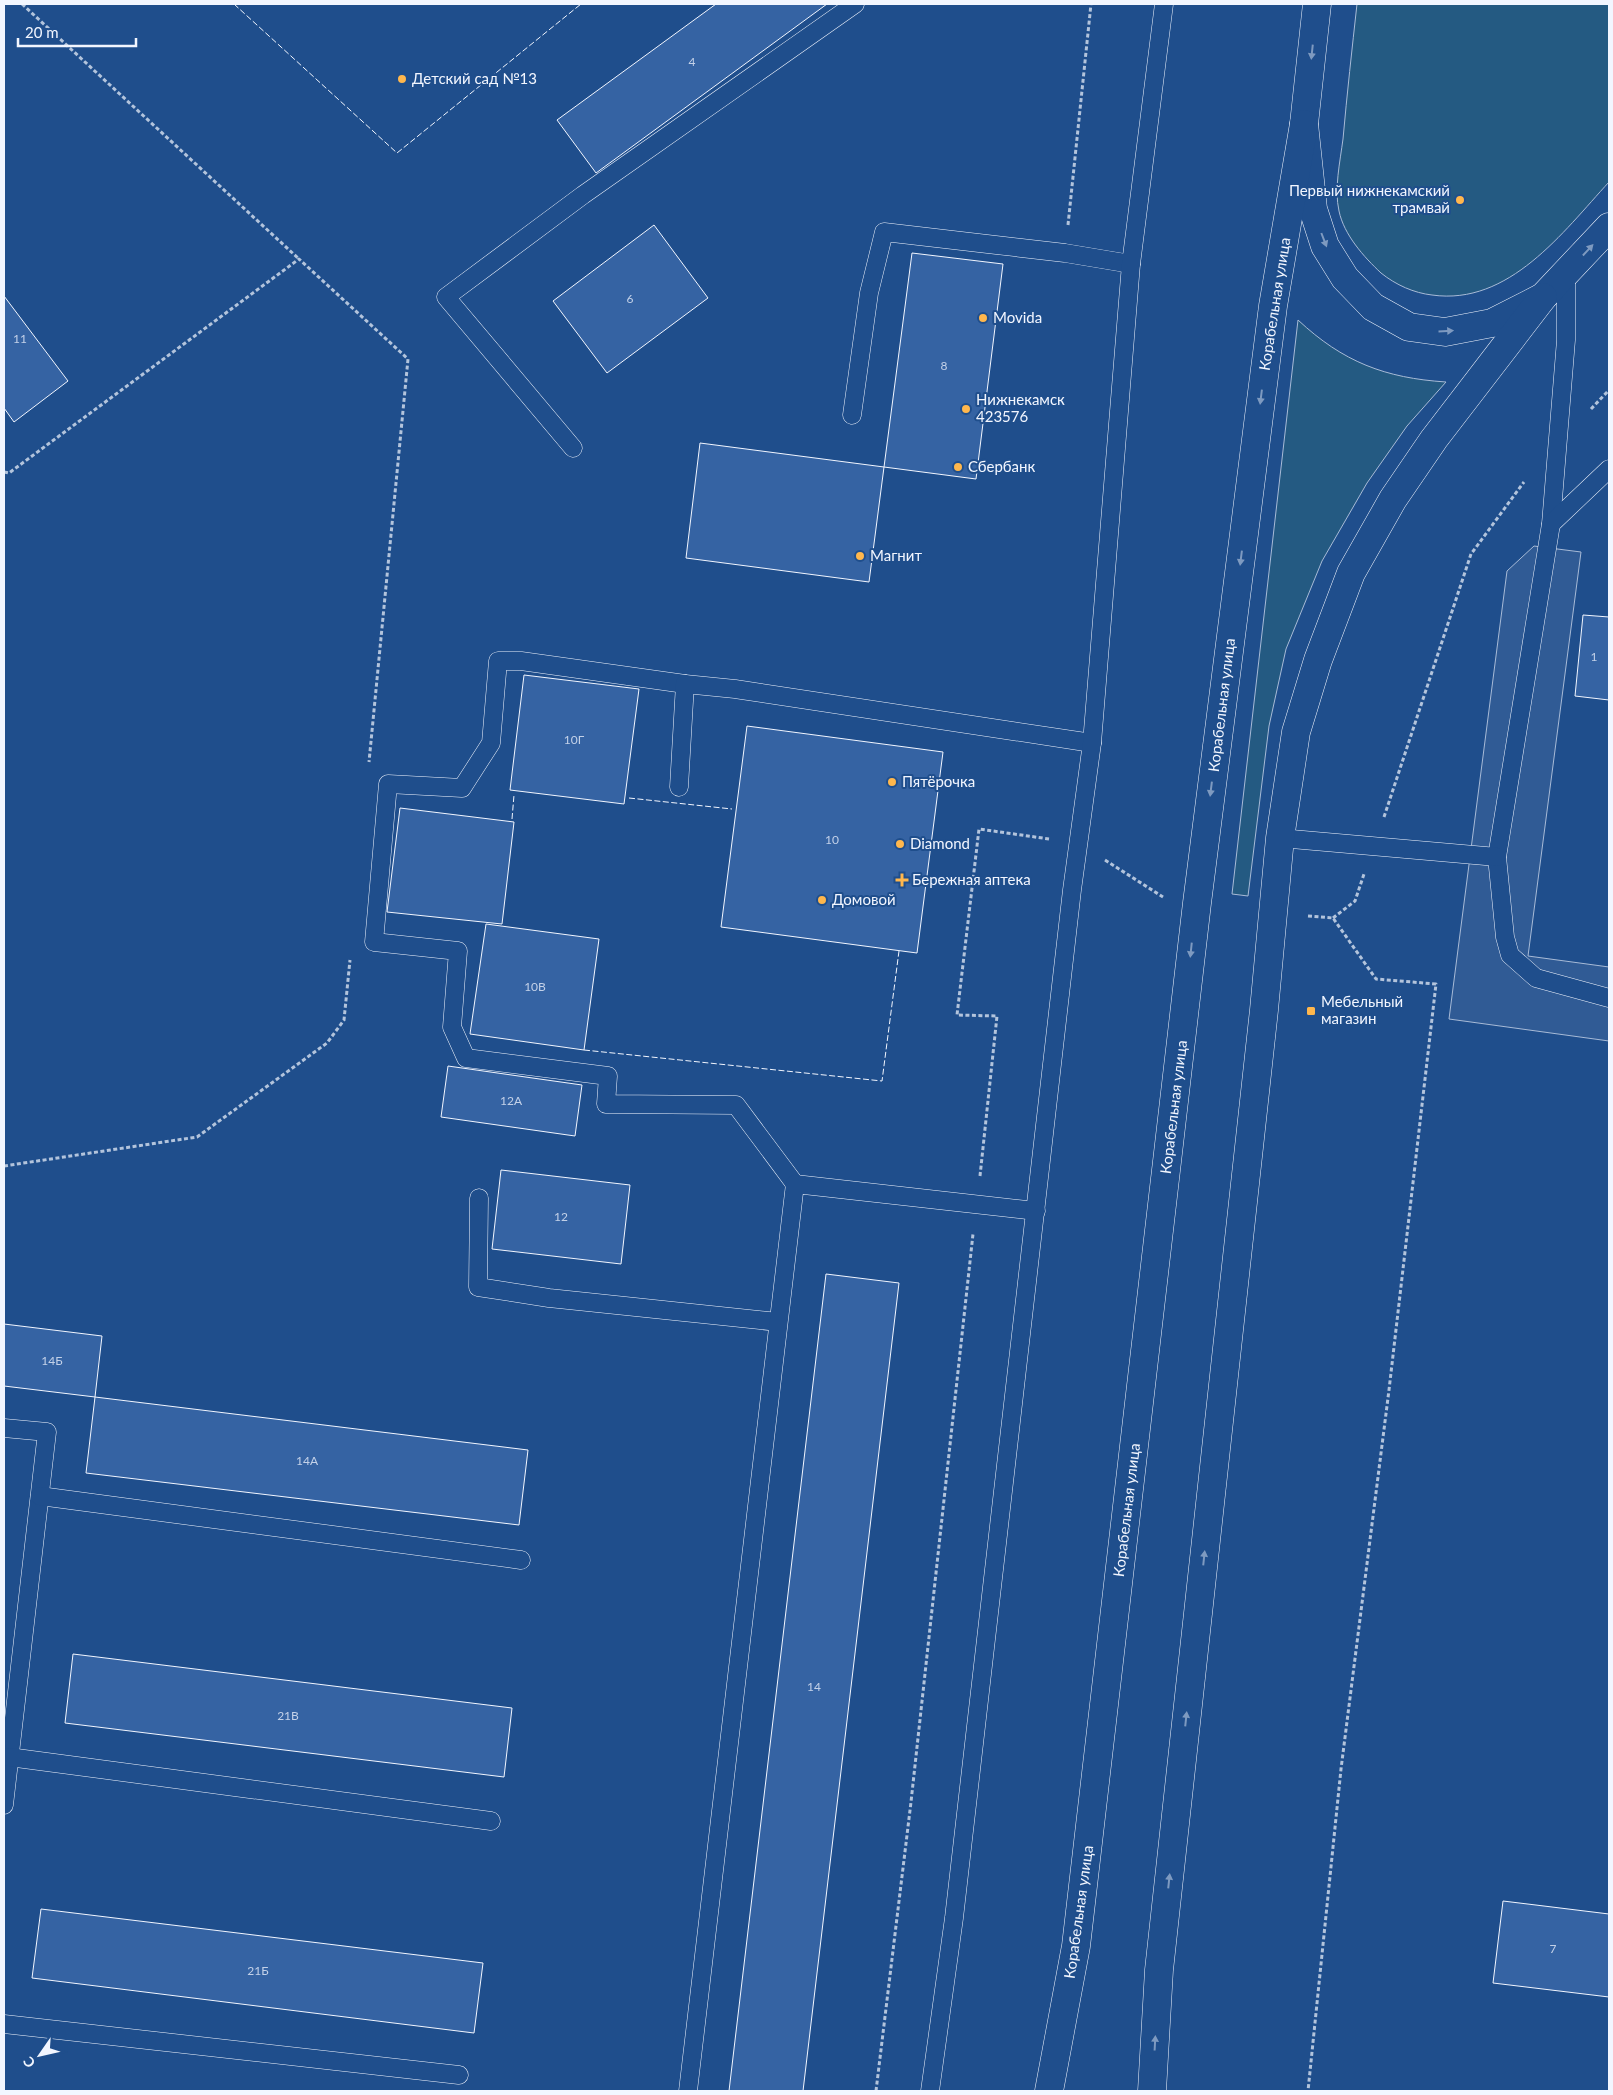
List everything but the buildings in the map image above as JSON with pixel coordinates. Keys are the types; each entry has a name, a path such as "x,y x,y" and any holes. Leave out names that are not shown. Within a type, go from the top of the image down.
{"main road":[{"path":"1318,4 1304,124 1313,209 1325,246 1345,278 1373,307 1409,327 1445,332 1492,323 1543,298"},
{"name":"Корабельная улица","path":"1049,2091 1076,1946 1197,903 1273,306 1304,124"},
{"path":"1152,2091 1159,1970 1264,1010 1280,838 1296,732 1318,660 1351,573 1393,499 1434,439 1543,298 1609,227"}],"lane":[{"path":"573,448 446,297 583,195 855,4"},
{"path":"930,2091 954,1918 1072,890 1092,744 1130,264 1164,4"},
{"path":"852,415 869,293 884,232 1065,253 1130,264"},
{"path":"1566,274 1566,340 1551,524 1497,857 1505,937 1510,955 1536,978 1609,998"},
{"path":"1551,524 1609,469"},
{"path":"688,2091 794,1184 736,1105 606,1104 608,1076 466,1058 452,1027 458,951 374,942 388,784 462,788 490,743 498,661 521,661 685,684 735,689 1092,744"},
{"path":"679,787 685,684"},
{"path":"1280,838 1497,857"},
{"path":"794,1184 1036,1211"},
{"path":"479,1198 478,1286 549,1298 778,1322"},
{"path":"4,1428 47,1432 4,1805"},
{"path":"40,1496 521,1560"},
{"path":"9,1757 491,1821"},
{"path":"4,2024 459,2076"}],"path":[{"path":"22,4 408,359 369,763"},
{"path":"1065,253 1092,4"},
{"path":"4,472 9,473 300,259"},
{"path":"1333,918 1355,900 1401,769 1471,554 1530,473 1609,390"},
{"path":"4,1166 197,1137 327,1043 344,1020 350,951"}],"shaded area":[{"path":"1357,4 1609,4 1609,182 1553,243 1510,277 1486,289 1460,295 1432,295 1412,290 1399,285 1381,273 1362,253 1345,229 1339,211 1337,185"},
{"path":"1298,320 1332,347 1366,365 1403,377 1446,382 1407,426 1367,483 1322,561 1286,649 1269,726 1248,896 1232,894"},
{"path":"1534,546 1581,552 1528,956 1609,967 1609,1041 1449,1019 1507,571"}],"fence":[{"path":"234,4 397,153 581,4"},
{"path":"512,819 514,795"},
{"path":"629,798 732,809"},
{"path":"584,1050 882,1081 899,951"}],"place":[{"name":"Детский сад №13","path":"402,79"},
{"name":"Первый нижнекамский трамвай","path":"1460,200"},
{"name":"Movida","path":"983,318"},
{"name":"Нижнекамск 423576","path":"966,409"},
{"name":"Сбербанк","path":"958,467"},
{"name":"Магнит","path":"860,556"},
{"name":"Пятёрочка","path":"892,782"},
{"name":"Diamond","path":"900,844"},
{"name":"Бережная аптека","path":"902,880"},
{"name":"Домовой","path":"822,900"},
{"name":"Мебельный магазин","path":"1311,1011"}]}
